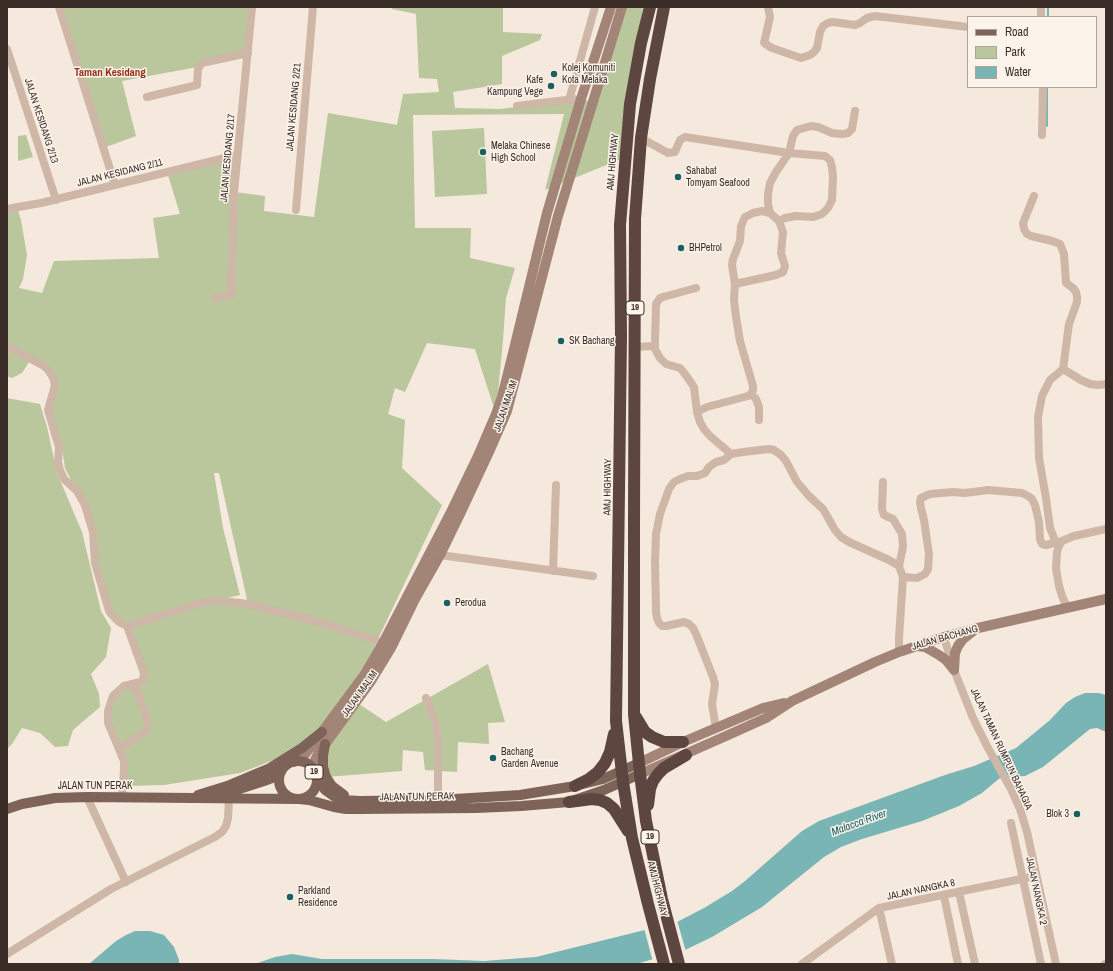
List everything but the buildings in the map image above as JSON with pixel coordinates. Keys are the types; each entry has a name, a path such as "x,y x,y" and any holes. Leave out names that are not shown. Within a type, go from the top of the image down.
{"highway":[{"name":"AMJ HIGHWAY","path":"650,7 630,104 620,225 621,336 616,721 622,776 632,838 664,964"},
{"name":"AMJ HIGHWAY","path":"664,7 650,79 641,138 635,219 634,714 646,821 662,899 679,964"},
{"path":"634,714 646,732 652,737 664,742 683,742"},
{"path":"575,786 589,779 598,772 605,763 610,752 616,721"},
{"path":"646,821 650,789 653,781 664,768 686,755"},
{"path":"568,802 592,799 607,803 614,809 632,838"}],"main road":[{"name":"JALAN MALIM","path":"294,762 303,757 322,732 365,674 383,643 452,510 496,414 511,362 546,213 611,7"},
{"name":"JALAN MALIM","path":"315,773 315,760 371,681 391,648 415,599 440,555 507,411 556,224 622,7"},
{"name":"JALAN BACHANG","path":"639,769 686,755 766,718 792,701 899,652 944,637 978,628 1106,598"},
{"path":"954,670 955,653 958,646 963,639 978,628"},
{"path":"917,646 925,647 939,654 954,670"},
{"name":"JALAN BACHANG","path":"639,769 683,742 762,708 792,701"},
{"path":"182,798 227,786 270,768 302,748 322,732"},
{"path":"325,744 323,767 326,777 332,786 340,793 360,801"},
{"name":"19","path":"281,772 284,767 294,762 309,765 315,773 316,786 313,791 305,798 299,799"},
{"path":"622,776 639,769"},
{"path":"281,772 279,783 284,794 289,797 299,799"},
{"name":"JALAN TUN PERAK","path":"209,798 230,793 264,781 281,772"},
{"name":"JALAN TUN PERAK","path":"315,773 325,790 335,797 360,801 438,800 520,795 575,786 622,776"},
{"name":"JALAN TUN PERAK","path":"7,809 22,804 55,798 87,797 299,799 340,808 360,809 476,808 568,802 604,790 622,776"}],"street":[{"path":"59,7 115,185"},
{"name":"JALAN KESIDANG 2/17","path":"215,298 231,295 234,192 252,7"},
{"name":"JALAN KESIDANG 2/21","path":"296,210 313,7"},
{"path":"569,100 595,7"},
{"path":"768,7 770,10 770,17 764,43 772,48 801,58 814,52 817,48 820,32 823,26 833,22 855,25 867,18 875,16 967,26"},
{"name":"JALAN KESIDANG 2/13","path":"7,49 56,200"},
{"path":"147,97 197,85 198,69 202,63 248,53"},
{"path":"1042,135 1043,88"},
{"path":"517,106 581,99"},
{"path":"735,284 776,275 783,272 785,266 781,253 783,232 780,221 770,212 768,204 770,183 789,153 793,136 797,130 811,126 818,127 832,133 848,133 852,129 855,111"},
{"path":"641,138 668,153 675,152 680,140 685,137 789,153 825,156 830,160 834,177 832,200 828,208 822,214 813,217 796,216 785,218 780,221"},
{"name":"JALAN KESIDANG 2/11","path":"7,209 56,200 237,155"},
{"path":"1034,196 1024,223 1024,229 1027,234 1060,244 1064,254 1066,283 1073,288 1077,297 1077,302 1069,324 1064,369 1050,380 1042,396 1038,417 1039,458 1046,498 1048,522 1052,534 1059,542 1056,568 1059,586 1067,607"},
{"path":"751,394 754,386 740,341 734,300 735,284 732,265 740,241 740,226 745,217 762,211 770,212"},
{"path":"696,288 660,298 656,304 655,349 660,358 666,364 680,368 685,374 694,387 697,412 700,422 710,436 731,454"},
{"path":"7,346 44,366 53,378 55,385 48,410 59,447 58,462 60,470 64,479 77,492 85,505 93,532 95,563 109,611 119,622 127,626 144,673 143,680 124,686 113,696 108,711 108,723 124,761 122,798"},
{"path":"635,347 655,346"},
{"path":"1064,369 1090,384 1106,384"},
{"path":"697,412 707,407 751,394"},
{"path":"751,394 756,399 759,407 759,420"},
{"path":"716,728 712,704 715,684 693,628 684,622 662,626 657,618 655,569 656,534 660,514 674,482 688,476 697,476 705,473 709,467 716,462 724,460 731,454 763,449 774,450 786,462 797,482 823,509 835,530 841,537 899,566"},
{"path":"883,482 882,509 884,515 893,519 902,534 903,547 899,566 904,577 898,638 899,652"},
{"path":"553,571 556,485"},
{"path":"904,577 917,578 925,574 928,569 928,547 920,502 921,498 930,494 942,492 964,493 988,490 1022,493 1032,499 1035,505 1039,522 1040,539 1042,544 1046,545 1074,536 1106,529"},
{"path":"440,555 593,576"},
{"path":"127,626 198,604 212,601 230,601 248,604 323,623 383,643"},
{"name":"JALAN TAMAN RUMPUN BAHAGIA","path":"944,637 954,670 973,718 1020,809 1027,832 1056,964"},
{"path":"119,748 141,735 147,729 148,723 145,712 134,684"},
{"path":"426,698 438,735 438,800"},
{"path":"87,797 126,882"},
{"path":"7,954 111,889 215,837 222,832 226,826 229,799"},
{"name":"JALAN NANGKA 2","path":"1011,823 1041,964"},
{"name":"JALAN NANGKA 8","path":"804,963 879,908 944,896 1036,876"},
{"path":"959,892 975,964"},
{"path":"944,896 958,964"},
{"path":"879,908 892,964"}],"green space":[{"path":"59,7 250,7 248,53 192,68 122,81 136,136 103,148"},
{"path":"392,7 503,7 503,32 542,34 540,40 502,56 502,84 453,92 455,108 500,109 581,99 593,102 624,7 643,7 621,159 545,190 564,114 413,115 415,228 471,228 470,258 515,268 506,298 496,414 475,349 427,343 405,392 395,388 388,414 405,420 402,468 442,505 377,641 356,702 386,722 488,664 505,722 488,723 489,744 458,742 457,772 425,770 423,752 403,750 402,771 326,777 323,756 313,745 240,773 164,785 123,786 124,761 108,711 121,690 134,684 144,673 127,626 109,611 95,563 93,532 65,468 61,443 49,405 53,378 31,359 22,373 12,378 7,376 7,209 17,207 21,220 27,255 23,279 19,288 42,293 54,261 159,258 153,218 180,214 167,172 237,155 234,192 265,196 264,211 314,217 328,113 397,125 403,94 439,92 437,79 419,78 416,14 392,9","holes":["214,473 219,473 248,604 214,601 240,595 223,528"]},
{"path":"484,128 487,194 435,197 432,131"},
{"path":"26,135 33,157 18,161 18,136"},
{"path":"7,398 40,404 47,427 57,473 82,532 101,611 111,628 106,657 91,674 99,694 100,707 73,730 68,746 55,747 40,733 22,728 7,749"}],"water":[{"name":"Malacca River","path":"1085,693 1099,693 1106,695 1106,732 1097,728 1090,729 1043,767 1025,776 1001,777 982,793 959,806 922,821 841,847 824,857 762,907 712,937 685,950 636,964 255,964 275,957 292,954 322,959 434,959 484,961 536,957 677,922 732,891 802,831 819,821 945,775 974,766 1016,748 1050,720 1066,703"},
{"path":"135,931 150,931 164,935 174,947 179,964 89,964 116,941"}],"pier":[{"path":"677,920 686,952 653,962 644,928"}],"waterway":[{"path":"1048,7 1048,16"},
{"path":"1047,88 1047,126"}],"place":[{"name":"Kolej Komuniti Kota Melaka","path":"554,74"},
{"name":"Kafe Kampung Vege","path":"551,86"},
{"name":"Melaka Chinese High School","path":"483,152"},
{"name":"Sahabat Tomyam Seafood","path":"678,177"},
{"name":"BHPetrol","path":"681,248"},
{"name":"SK Bachang","path":"561,341"},
{"name":"Perodua","path":"447,603"},
{"name":"Bachang Garden Avenue","path":"493,758"},
{"name":"Blok 3","path":"1077,814"},
{"name":"Parkland Residence","path":"290,897"}],"district":[{"name":"Taman Kesidang","path":"110,73"}]}
